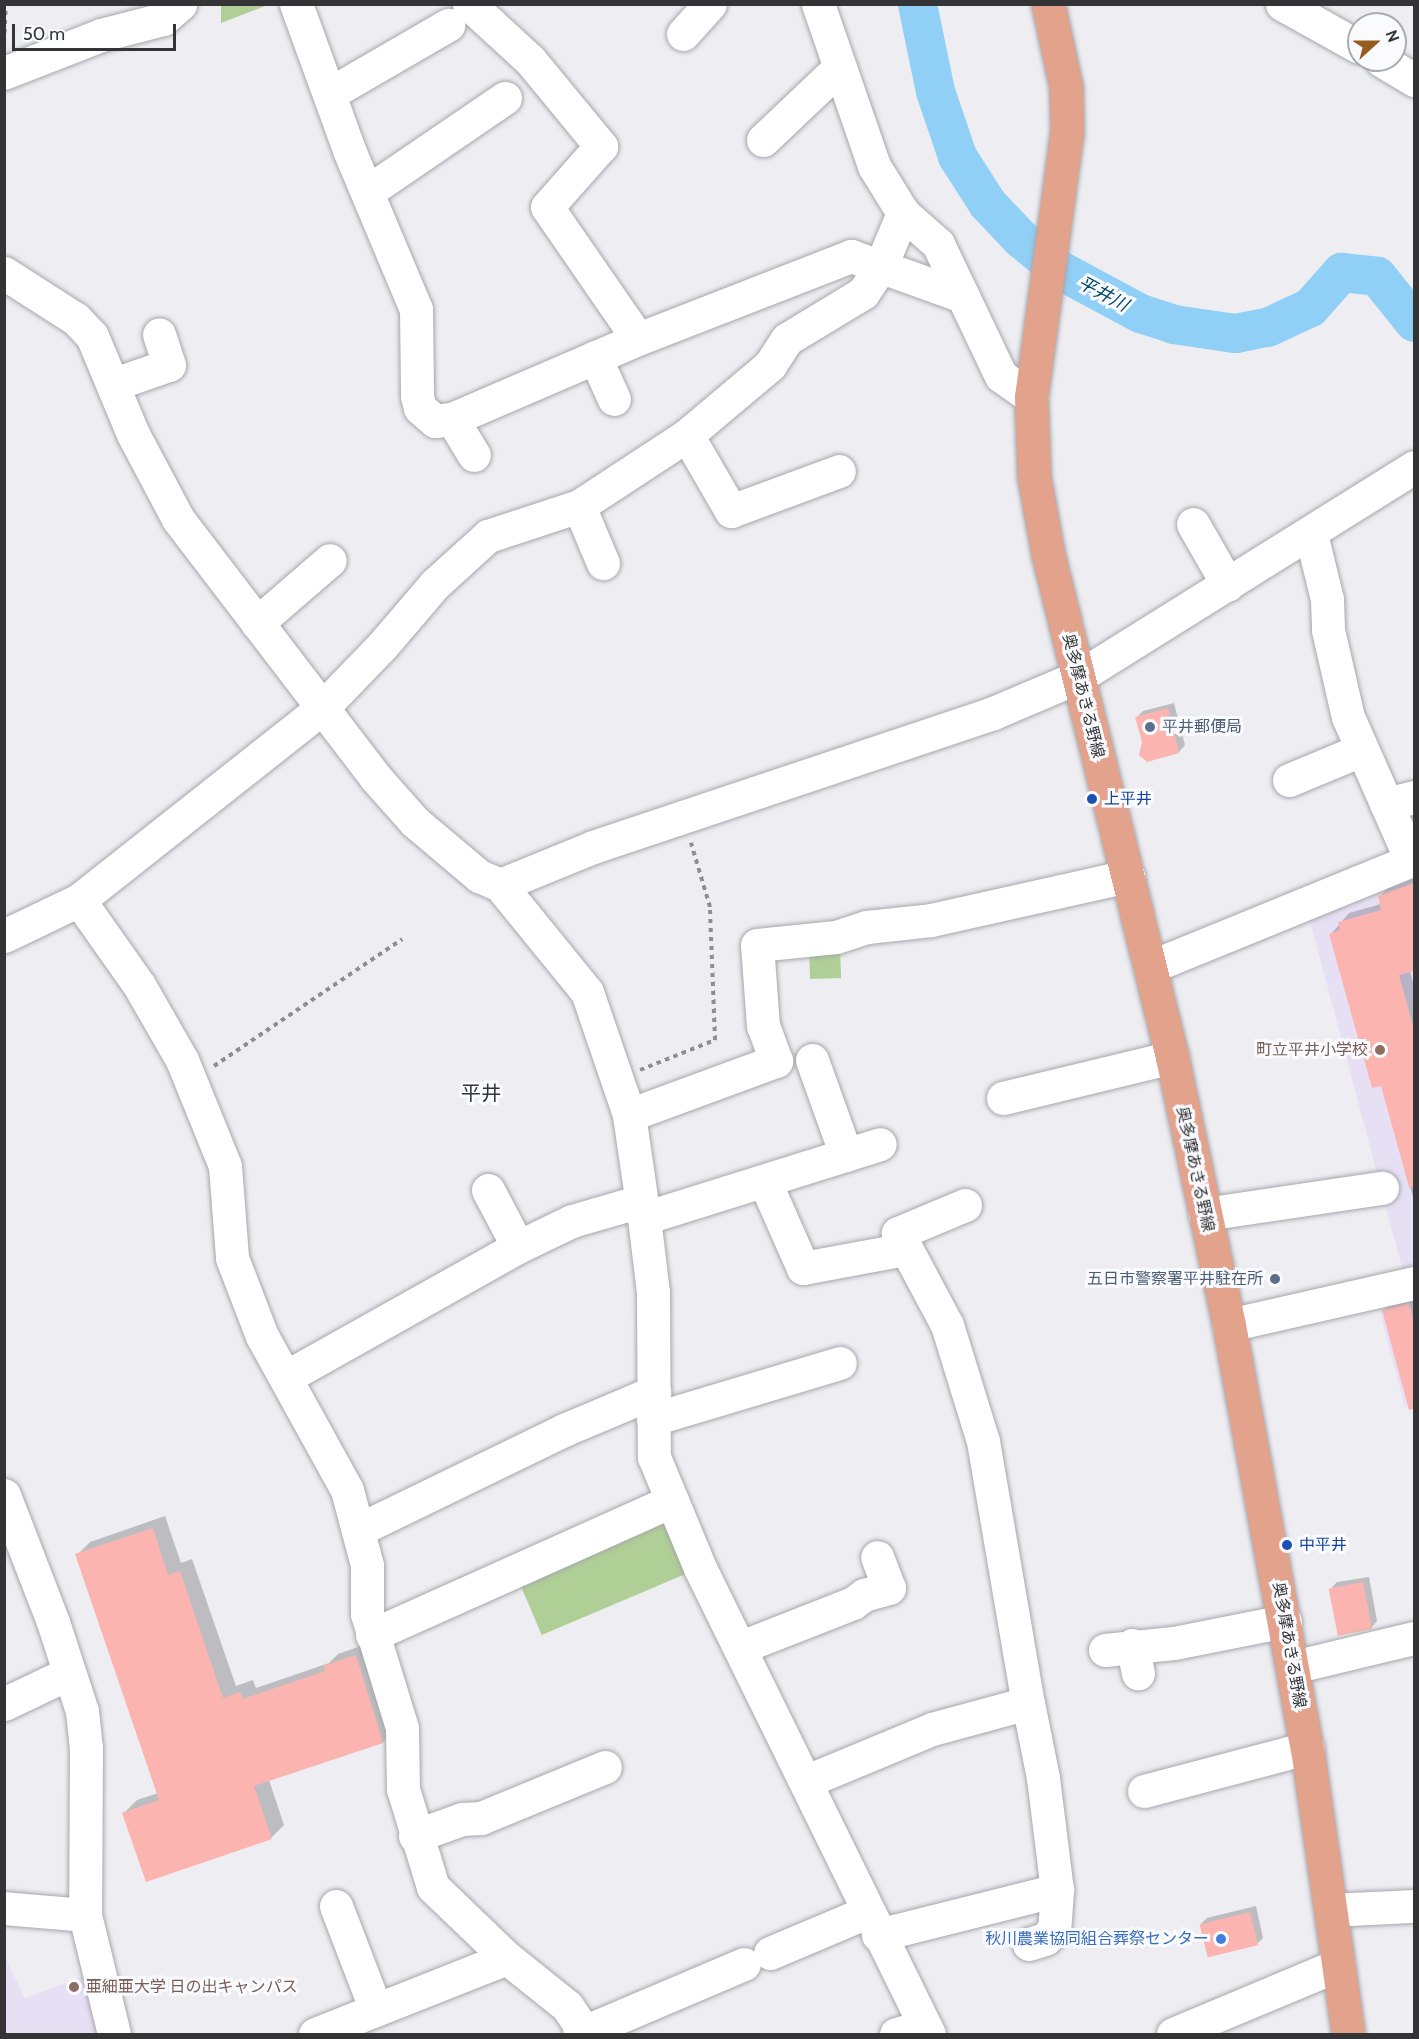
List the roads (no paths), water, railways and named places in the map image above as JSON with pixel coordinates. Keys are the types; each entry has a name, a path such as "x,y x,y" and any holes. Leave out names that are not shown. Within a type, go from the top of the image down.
{"main road":[{"name":"奥多摩あきる野線","path":"1048,4 1066,87 1068,131 1031,397 1030,432 1038,500 1078,677 1172,1057 1229,1325 1286,1621 1307,1748 1348,2034"}],"street":[{"path":"4,73 101,35 163,19 180,4"},
{"path":"296,4 367,192 416,309 420,408 435,421 452,419 638,339 851,256 963,296"},
{"path":"684,34 710,4"},
{"path":"818,4 874,166 903,213 938,244 1001,376 1031,397"},
{"path":"1282,4 1347,40"},
{"path":"329,94 458,15 530,60 601,146 547,207 638,339"},
{"path":"763,140 840,67"},
{"path":"1401,72 1414,80"},
{"path":"367,192 505,98"},
{"path":"4,936 79,900 322,707 382,646 435,584 488,536 579,506 687,435 770,365 787,339 863,294 880,268 903,213"},
{"path":"4,273 76,319 98,345 133,434 178,519 375,777 415,822 479,876 500,885 587,992 629,1115 643,1210 653,1292 654,1457 700,1568 807,1781 873,1924 916,2032"},
{"path":"595,357 614,399"},
{"path":"114,384 168,360"},
{"path":"452,419 474,455"},
{"path":"687,435 731,511 839,471"},
{"path":"500,885 683,816 993,712 1078,677 1311,534 1414,467"},
{"path":"579,506 603,563"},
{"path":"1193,524 1228,585"},
{"path":"1150,967 1413,859 1400,800 1361,750 1348,717 1328,630 1327,599 1311,534"},
{"path":"257,623 330,560"},
{"path":"1289,780 1361,750"},
{"path":"629,1115 776,1060 763,1026 757,945 836,938 867,927 931,920 1128,876"},
{"path":"79,900 139,985 182,1060 225,1166 232,1258 262,1336 348,1490 367,1565 367,1614 402,1728 404,1789 415,1836 439,1896 507,1958 567,2006 583,2034 757,1959 873,1924 1057,1890"},
{"path":"1003,1098 1172,1057"},
{"path":"812,1060 846,1155"},
{"path":"286,1377 518,1247 572,1221 643,1210 765,1182 880,1144"},
{"path":"765,1182 803,1268 906,1249"},
{"path":"1204,1214 1382,1188"},
{"path":"488,1190 518,1247"},
{"path":"965,1205 898,1233 948,1325 983,1440 1043,1778 1057,1890 1054,1929 1045,1939 1029,1944"},
{"path":"1229,1325 1414,1283"},
{"path":"358,1530 564,1430 654,1405 840,1363"},
{"path":"4,1495 82,1711 86,1747 85,1915 114,2034"},
{"path":"372,1635 672,1501"},
{"path":"741,1647 853,1603 864,1595 889,1588 877,1557"},
{"path":"1125,1656 1174,1643 1286,1621"},
{"path":"1293,1667 1414,1638"},
{"path":"4,1704 69,1673"},
{"path":"807,1781 932,1729 1028,1703"},
{"path":"1144,1791 1307,1748"},
{"path":"415,1836 462,1819 481,1818 605,1767"},
{"path":"336,1906 376,2010"},
{"path":"1331,1910 1414,1906"},
{"path":"4,1908 85,1915"},
{"path":"315,2034 507,1958"},
{"path":"1173,2034 1338,1965"}],"waterway":[{"name":"平井川","path":"917,4 935,91 957,156 987,203 1020,238 1058,269 1140,313 1173,324 1235,333 1267,327 1310,307 1341,272 1377,276 1414,322"}],"place":[{"name":"平井郵便局","path":"1150,727"},
{"name":"上平井","path":"1092,799"},
{"name":"町立平井小学校","path":"1380,1050"},
{"name":"五日市警察署平井駐在所","path":"1275,1279"},
{"name":"中平井","path":"1287,1545"},
{"name":"秋川農業協同組合葬祭センター","path":"1221,1939"},
{"name":"亜細亜大学 日の出キャンパス","path":"74,1987"}],"district":[{"name":"平井","path":"481,1093"}]}
